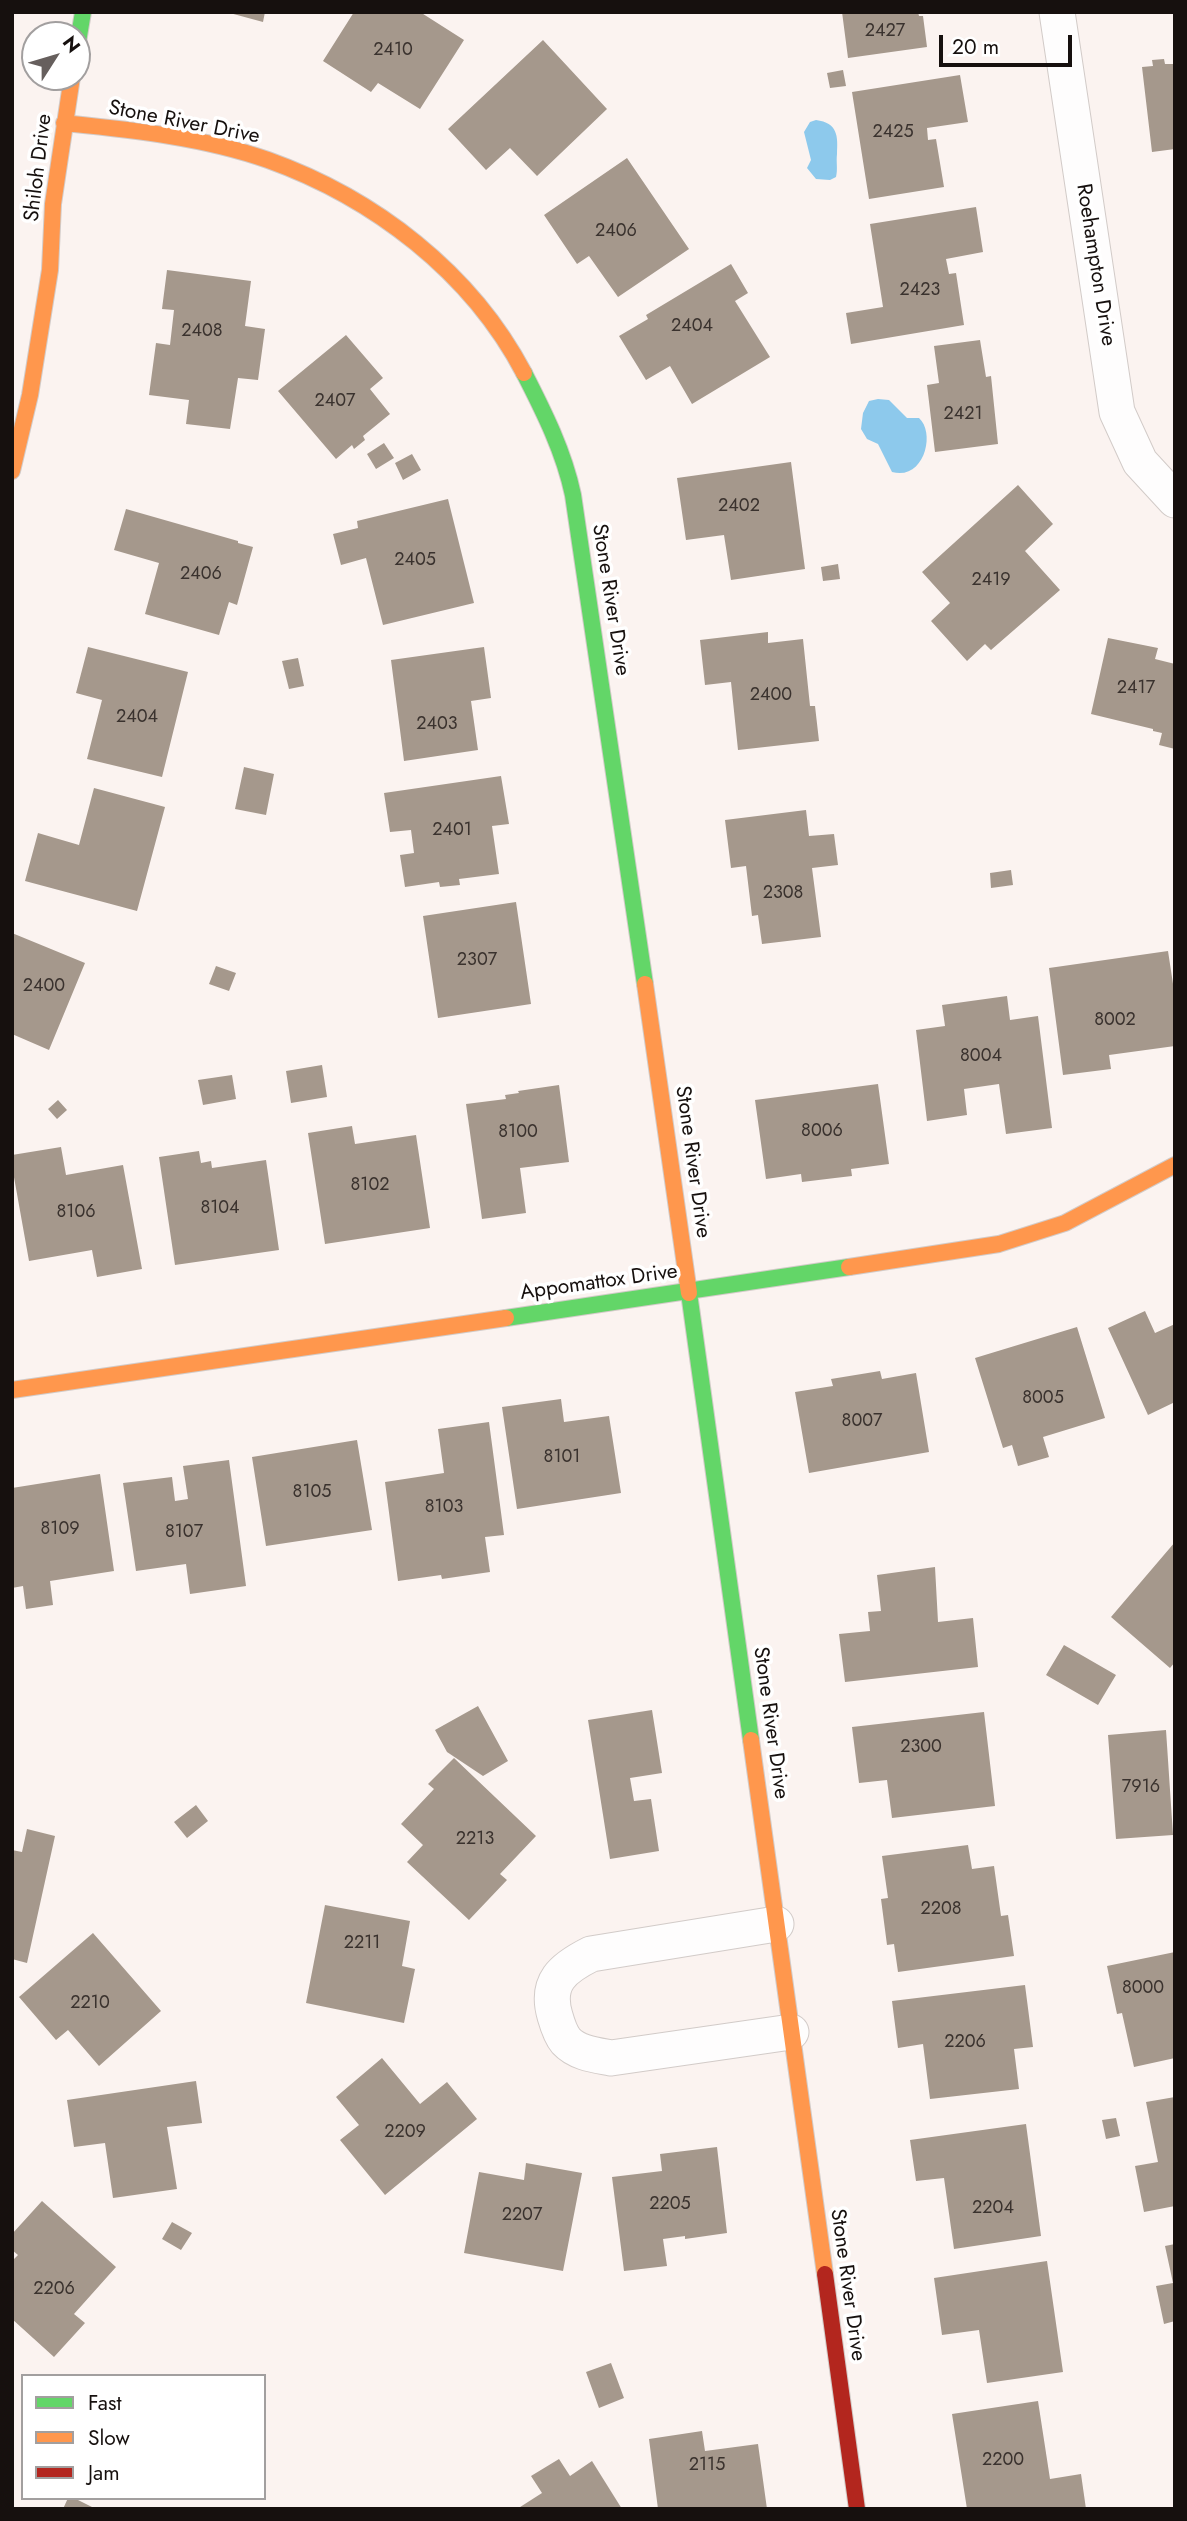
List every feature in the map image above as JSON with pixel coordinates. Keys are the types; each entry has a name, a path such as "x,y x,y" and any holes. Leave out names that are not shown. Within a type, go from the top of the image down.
{"street":[{"name":"Roehampton Drive","path":"1057,12 1117,412 1140,462 1175,500"},
{"name":"Shiloh Drive","path":"12,471 30,395 50,271 53,204 70,91"},
{"name":"Stone River Drive","path":"64,123 119,129 222,147 323,182 371,209 420,246 466,288 512,350 541,404 567,468 582,545 689,1292 857,2509"},
{"name":"Appomattox Drive","path":"12,1390 689,1292 999,1244 1065,1223 1175,1165"},
{"path":"776,1924 591,1954 573,1964 554,1982 551,2002 565,2040 586,2053 611,2058 791,2032"}],"water":[{"path":"816,120 833,127 837,136 837,174 830,180 816,179 807,168 811,160 804,132 810,122"},
{"path":"889,400 907,418 919,418 924,425 924,454 919,463 903,473 892,472 878,444 867,439 861,429 863,413 869,401"}],"building":[{"path":"226,12 265,12 263,22"},
{"path":"354,12 420,12 464,40 420,109 378,83 371,92 323,61"},
{"path":"842,12 918,12 919,16 923,16 927,47 848,58"},
{"path":"543,40 607,109 537,176 510,148 486,170 448,129"},
{"path":"1164,59 1165,64 1175,64 1175,149 1152,152 1142,67 1153,66 1152,60"},
{"path":"843,70 846,86 830,88 827,73"},
{"path":"960,75 968,122 927,128 928,140 936,139 944,187 869,199 852,92"},
{"path":"627,158 689,249 618,297 589,256 577,264 544,215"},
{"path":"976,207 983,252 946,259 949,274 956,273 964,325 851,344 846,313 883,307 870,224"},
{"path":"731,264 748,293 735,301 770,357 692,404 670,366 646,380 619,336 648,319 646,315"},
{"path":"167,270 251,281 245,326 265,329 258,380 238,378 230,429 186,424 189,400 149,395 156,343 170,345 174,310 162,309"},
{"path":"346,335 383,378 370,389 390,414 363,436 365,440 354,449 352,445 336,459 278,391"},
{"path":"980,340 986,377 991,376 998,444 935,452 927,385 939,383 934,346"},
{"path":"384,443 394,458 376,469 367,454"},
{"path":"412,454 421,470 403,480 395,463"},
{"path":"791,462 805,569 731,580 724,535 686,540 677,478"},
{"path":"1018,485 1053,524 1025,551 1060,590 991,650 985,644 967,661 931,621 950,603 922,572"},
{"path":"448,499 474,603 383,625 366,558 341,565 333,534 358,528 357,521"},
{"path":"126,509 253,547 237,605 229,602 219,635 145,614 159,563 114,550"},
{"path":"838,564 840,579 823,581 821,567"},
{"path":"768,632 768,643 803,639 810,706 815,706 819,741 738,750 731,682 705,685 700,640"},
{"path":"1108,638 1158,648 1155,659 1175,664 1175,749 1159,745 1162,733 1153,729 1091,714"},
{"path":"88,647 188,672 162,777 87,759 102,700 76,693"},
{"path":"484,647 491,698 471,701 478,750 404,761 391,660"},
{"path":"298,658 304,686 289,689 282,661"},
{"path":"244,767 274,774 266,815 235,809"},
{"path":"501,776 509,824 492,826 499,874 459,879 460,885 440,887 439,882 405,887 400,855 414,853 411,830 390,832 384,793"},
{"path":"94,788 165,807 137,911 25,881 38,833 79,845"},
{"path":"806,810 809,836 834,834 838,865 812,868 821,937 762,944 758,915 752,916 746,866 731,868 725,820"},
{"path":"1011,870 1013,885 991,888 990,873"},
{"path":"516,902 531,1004 438,1018 423,916"},
{"path":"12,933 85,963 49,1050 12,1034"},
{"path":"1168,951 1175,997 1175,1046 1109,1055 1111,1069 1063,1075 1049,968"},
{"path":"216,966 236,973 229,991 209,984"},
{"path":"1007,996 1010,1020 1038,1016 1052,1128 1006,1134 999,1084 964,1089 967,1115 927,1121 916,1030 945,1026 942,1005"},
{"path":"322,1065 327,1097 291,1103 286,1071"},
{"path":"232,1075 236,1099 203,1105 198,1080"},
{"path":"878,1084 889,1164 851,1169 852,1176 802,1182 801,1174 766,1179 755,1100"},
{"path":"559,1085 569,1162 520,1168 526,1213 482,1219 466,1104 506,1099 505,1095 519,1093 518,1091"},
{"path":"58,1100 67,1110 57,1119 48,1109"},
{"path":"352,1126 355,1144 416,1135 430,1228 325,1244 308,1133"},
{"path":"61,1147 66,1175 123,1165 142,1269 97,1277 92,1250 29,1261 12,1155"},
{"path":"199,1151 201,1163 211,1161 212,1168 266,1160 279,1250 175,1265 159,1157"},
{"path":"1145,1311 1155,1333 1175,1324 1175,1402 1148,1415 1108,1328"},
{"path":"1077,1327 1105,1418 1043,1437 1049,1457 1018,1466 1012,1445 1003,1448 975,1358"},
{"path":"880,1371 882,1379 916,1373 929,1452 809,1473 795,1392 833,1386 831,1379"},
{"path":"561,1399 564,1422 609,1416 621,1493 517,1509 502,1407"},
{"path":"489,1422 504,1535 485,1537 490,1572 442,1579 441,1575 398,1581 385,1482 444,1473 438,1429"},
{"path":"357,1440 372,1530 266,1546 252,1457"},
{"path":"229,1460 246,1586 190,1594 186,1564 136,1571 123,1483 172,1477 175,1501 188,1499 183,1466"},
{"path":"100,1474 114,1571 50,1581 53,1605 26,1609 23,1586 12,1588 12,1488"},
{"path":"1175,1542 1175,1662 1170,1668 1111,1617"},
{"path":"935,1567 938,1622 973,1618 978,1667 845,1682 839,1634 870,1631 868,1612 881,1611 877,1575"},
{"path":"1064,1645 1116,1675 1098,1705 1046,1675"},
{"path":"478,1706 508,1761 483,1776 447,1752 435,1730"},
{"path":"652,1710 662,1773 630,1778 634,1801 651,1799 659,1851 610,1859 588,1720"},
{"path":"984,1712 995,1806 892,1818 887,1780 859,1783 852,1727"},
{"path":"1166,1730 1173,1835 1116,1839 1108,1735"},
{"path":"454,1758 536,1836 500,1874 507,1880 469,1920 407,1862 423,1845 401,1824 434,1789 428,1784"},
{"path":"196,1805 208,1821 187,1838 174,1822"},
{"path":"27,1829 55,1836 27,1963 12,1959 12,1850 22,1852"},
{"path":"968,1845 972,1869 994,1866 1001,1916 1008,1915 1014,1956 898,1972 894,1944 887,1945 881,1899 888,1898 882,1856"},
{"path":"325,1905 410,1921 402,1966 415,1969 404,2023 306,2003"},
{"path":"93,1933 161,2011 99,2066 68,2030 56,2040 19,1997"},
{"path":"1175,1952 1175,2058 1134,2067 1122,2013 1117,2014 1107,1966"},
{"path":"1025,1985 1033,2047 1014,2049 1019,2089 930,2099 923,2044 898,2048 892,2001"},
{"path":"382,2058 420,2104 447,2082 477,2119 385,2195 340,2140 359,2125 336,2097"},
{"path":"196,2081 202,2123 167,2127 177,2189 113,2198 105,2143 74,2147 67,2100"},
{"path":"1175,2097 1175,2206 1144,2212 1135,2166 1158,2162 1146,2102"},
{"path":"1116,2118 1120,2136 1106,2139 1102,2120"},
{"path":"1026,2124 1041,2236 954,2249 944,2178 916,2181 910,2140"},
{"path":"717,2147 727,2233 663,2239 667,2266 624,2271 612,2177 662,2171 660,2154"},
{"path":"526,2163 582,2173 563,2271 464,2253 479,2172 524,2180"},
{"path":"42,2201 116,2267 74,2314 85,2323 54,2357 12,2319 12,2261 18,2255 12,2250 12,2234"},
{"path":"172,2222 192,2233 181,2250 162,2239"},
{"path":"1175,2244 1175,2321 1164,2324 1156,2286 1173,2283 1165,2246"},
{"path":"1047,2261 1063,2372 987,2383 979,2330 942,2335 934,2278"},
{"path":"611,2363 624,2398 599,2408 586,2372"},
{"path":"1038,2401 1050,2479 1081,2474 1086,2509 967,2509 952,2414"},
{"path":"702,2431 705,2451 758,2444 767,2509 658,2509 649,2439"},
{"path":"559,2459 570,2476 592,2461 622,2509 517,2509 542,2493 531,2476"},
{"path":"67,2500 78,2500 96,2509 63,2509"}],"traffic: fast":[{"path":"82,21 83,12"},
{"path":"524,373 559,448 573,495 645,984"},
{"path":"506,1318 849,1267"},
{"path":"689,1293 751,1740"}],"traffic: slow":[{"path":"12,471 30,395 50,270 53,204 70,91"},
{"path":"64,123 193,140 243,152 307,176 345,195 382,217 448,271 477,302 524,373"},
{"path":"645,984 689,1293"},
{"path":"849,1267 999,1244 1065,1223 1175,1165"},
{"path":"12,1390 506,1318"},
{"path":"751,1740 825,2274"}],"traffic: jam":[{"path":"825,2274 857,2509"}]}
